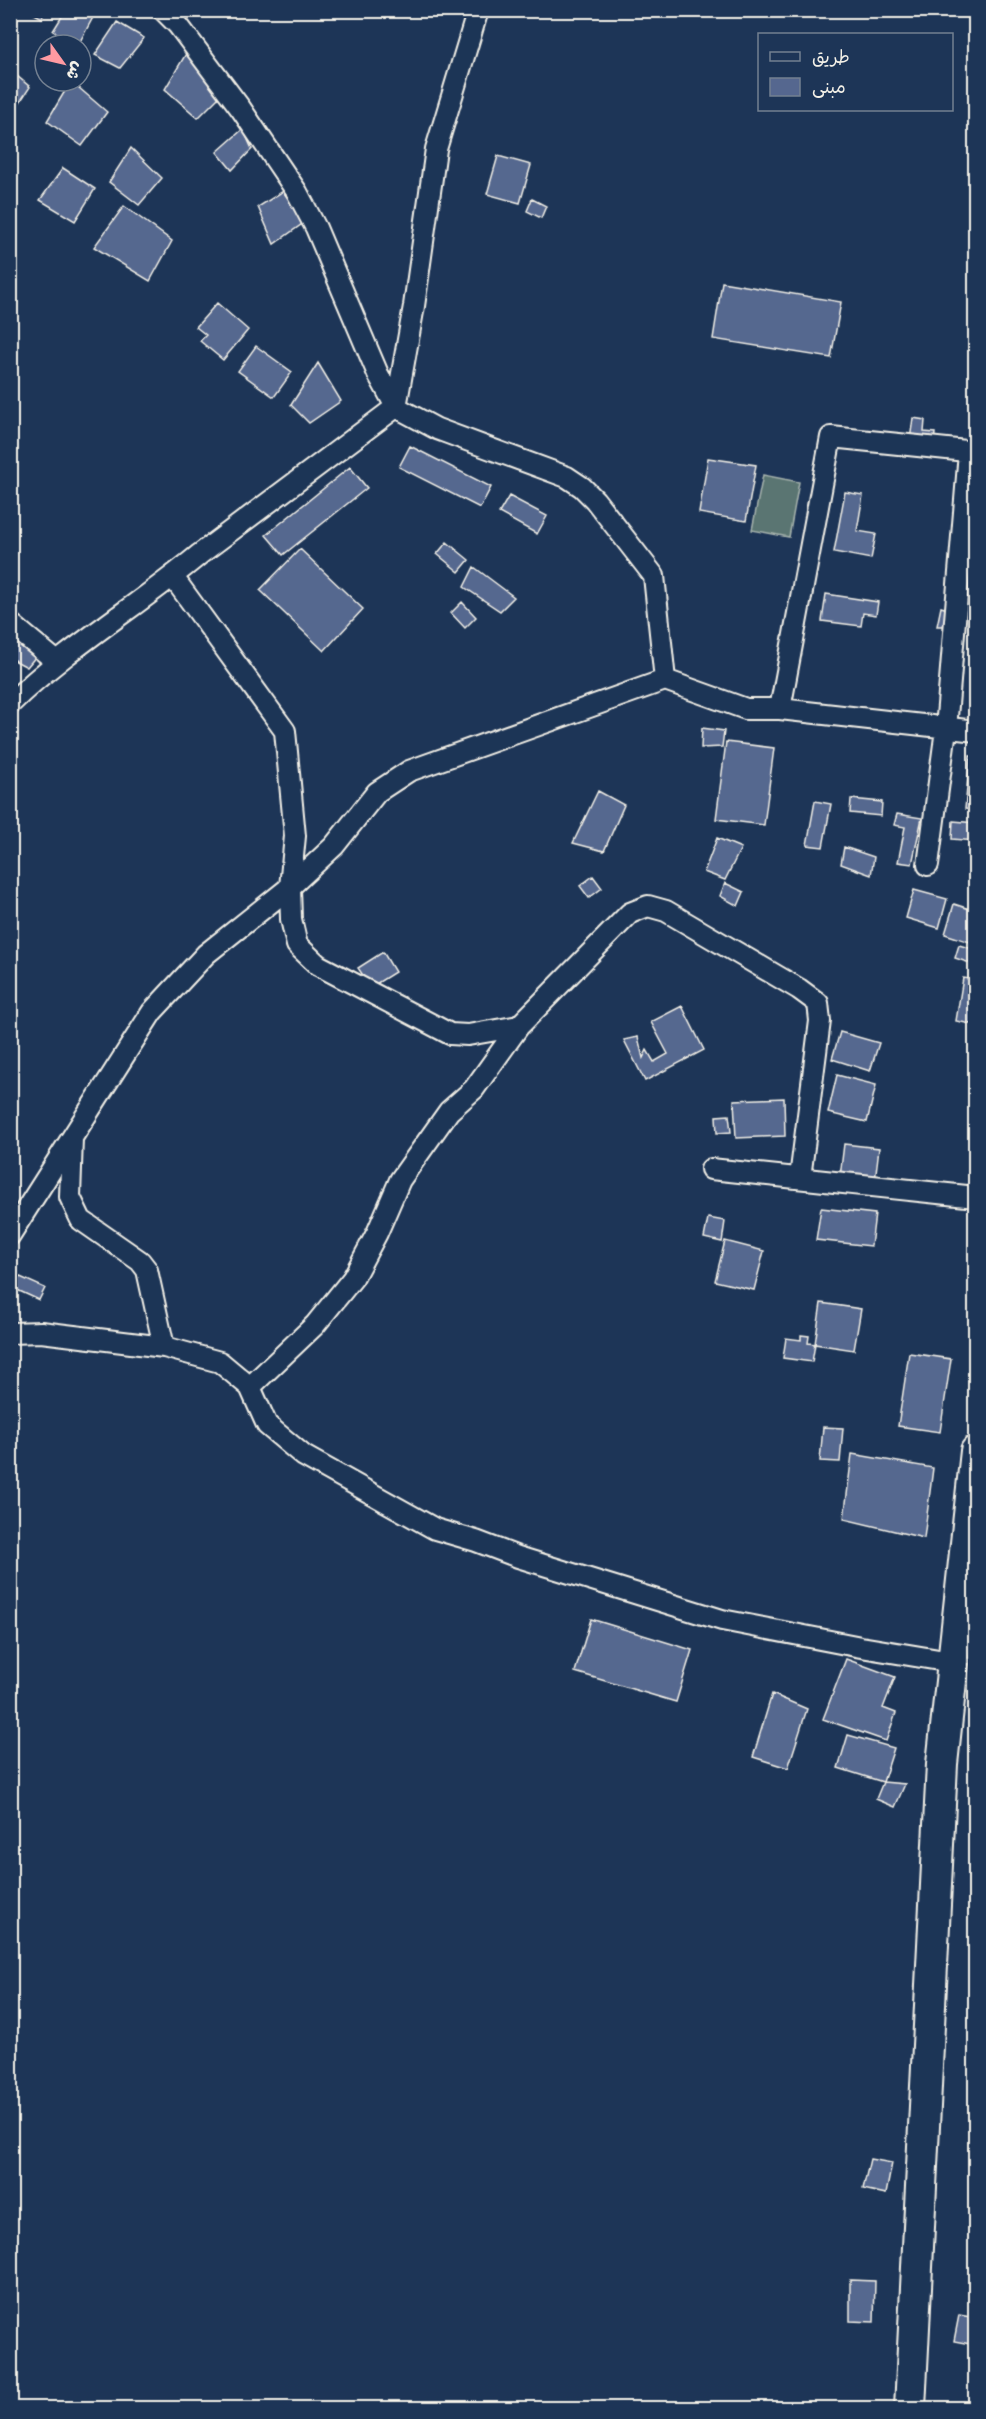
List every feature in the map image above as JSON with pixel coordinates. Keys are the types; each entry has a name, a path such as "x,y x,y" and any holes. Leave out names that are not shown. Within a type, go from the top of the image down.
{"main road":[{"path":"910,2409 942,1764 975,1451"}],"street":[{"path":"163,10 178,26 241,109 297,192 316,228 378,374 396,407 437,429 567,477 595,500 654,576 665,680"},
{"path":"10,704 57,662 173,577 200,554 396,407 414,306 436,149 478,10"},
{"path":"780,709 831,437 972,452 946,729 928,865"},
{"path":"173,577 285,731 296,836 290,887 291,919 297,945 318,965 450,1034 468,1035 519,1026"},
{"path":"10,623 57,662"},
{"path":"10,1235 152,1012 206,954 290,887 334,846 377,792 409,771 665,680 746,709 780,709 975,731"},
{"path":"250,1387 315,1325 353,1278 377,1233 400,1180 449,1111 474,1089 519,1026 630,913 648,906 666,911 800,989 818,1003 820,1021 800,1178"},
{"path":"72,1138 70,1197 81,1220 140,1261 147,1270 164,1347"},
{"path":"711,1169 975,1197"},
{"path":"10,1334 41,1332 164,1347 220,1362 250,1387 267,1425 304,1456 435,1528 476,1540 518,1557 722,1620 951,1662"}],"green space":[{"path":"763,475 799,482 789,537 752,530"}],"building":[{"path":"27,10 45,10 42,18"},
{"path":"66,10 97,10 85,33 53,31"},
{"path":"117,22 144,38 120,68 95,55"},
{"path":"187,52 221,95 198,118 165,89"},
{"path":"10,70 30,87 12,114 10,113"},
{"path":"64,93 85,93 107,112 82,146 47,121"},
{"path":"243,129 252,149 232,170 217,152"},
{"path":"131,148 162,178 139,205 109,182"},
{"path":"498,156 531,165 520,203 487,194"},
{"path":"63,168 95,189 75,221 40,200"},
{"path":"288,188 305,222 274,244 258,207"},
{"path":"532,199 546,206 541,218 527,211"},
{"path":"124,206 172,241 150,281 94,247"},
{"path":"722,282 841,302 831,358 713,339"},
{"path":"217,303 248,330 223,360 200,341 206,335 196,327"},
{"path":"256,346 292,372 274,397 238,371"},
{"path":"318,363 341,401 309,423 291,405"},
{"path":"913,418 925,420 924,432 935,433 934,443 910,440"},
{"path":"410,446 491,487 480,508 399,467"},
{"path":"708,458 756,465 746,521 699,513"},
{"path":"350,467 367,488 283,555 266,535"},
{"path":"845,492 863,495 857,531 876,534 871,559 834,552"},
{"path":"509,496 547,516 537,534 499,513"},
{"path":"447,542 469,560 459,572 437,554"},
{"path":"300,549 363,609 324,651 260,590"},
{"path":"474,567 514,597 500,611 464,587"},
{"path":"826,594 878,602 876,615 863,613 861,626 822,621"},
{"path":"462,602 476,617 465,628 451,613"},
{"path":"941,607 951,610 949,626 937,626"},
{"path":"17,636 37,655 27,667 10,658 10,644"},
{"path":"702,728 724,731 722,747 701,748"},
{"path":"726,742 774,748 764,825 716,819"},
{"path":"970,756 976,756 976,810 965,809"},
{"path":"598,791 624,805 604,851 573,843"},
{"path":"851,799 882,802 881,816 850,813"},
{"path":"815,801 831,804 823,847 807,845"},
{"path":"897,814 922,818 912,864 898,862 905,827 894,825"},
{"path":"953,821 976,823 976,841 952,839"},
{"path":"717,838 741,848 725,880 704,872"},
{"path":"844,847 874,857 871,875 841,864"},
{"path":"593,876 602,888 589,898 580,886"},
{"path":"725,883 744,892 738,906 720,896"},
{"path":"914,890 947,899 939,928 906,918"},
{"path":"954,904 976,911 976,944 945,934"},
{"path":"959,945 976,950 976,965 955,958"},
{"path":"383,952 395,972 371,987 358,968"},
{"path":"963,978 976,980 976,1025 956,1021"},
{"path":"682,1006 704,1050 645,1081 624,1040 638,1037 643,1058 647,1050 654,1062 668,1054 651,1022"},
{"path":"840,1032 879,1043 870,1071 832,1059"},
{"path":"837,1075 876,1085 867,1122 828,1113"},
{"path":"784,1098 785,1136 736,1138 734,1100"},
{"path":"729,1115 731,1132 717,1133 716,1116"},
{"path":"844,1144 879,1148 875,1181 840,1177"},
{"path":"821,1208 875,1214 871,1246 816,1240"},
{"path":"708,1218 725,1221 722,1242 704,1238"},
{"path":"725,1241 764,1251 754,1290 715,1281"},
{"path":"18,1276 45,1288 39,1300 13,1288"},
{"path":"821,1303 861,1309 854,1350 815,1344"},
{"path":"801,1335 809,1336 808,1343 815,1344 812,1362 783,1358 786,1338 801,1340"},
{"path":"909,1353 951,1359 940,1432 898,1426"},
{"path":"823,1427 843,1428 840,1462 820,1461"},
{"path":"852,1454 933,1468 924,1538 844,1519"},
{"path":"591,1619 692,1650 676,1702 575,1672"},
{"path":"846,1659 895,1677 883,1708 896,1713 886,1741 823,1719"},
{"path":"772,1694 807,1709 788,1768 753,1757"},
{"path":"848,1735 894,1748 883,1782 838,1768"},
{"path":"883,1782 905,1784 895,1807 876,1799"},
{"path":"870,2159 892,2163 886,2194 863,2189"},
{"path":"850,2280 875,2281 874,2322 850,2321"},
{"path":"959,2315 976,2318 976,2345 954,2341"}]}
